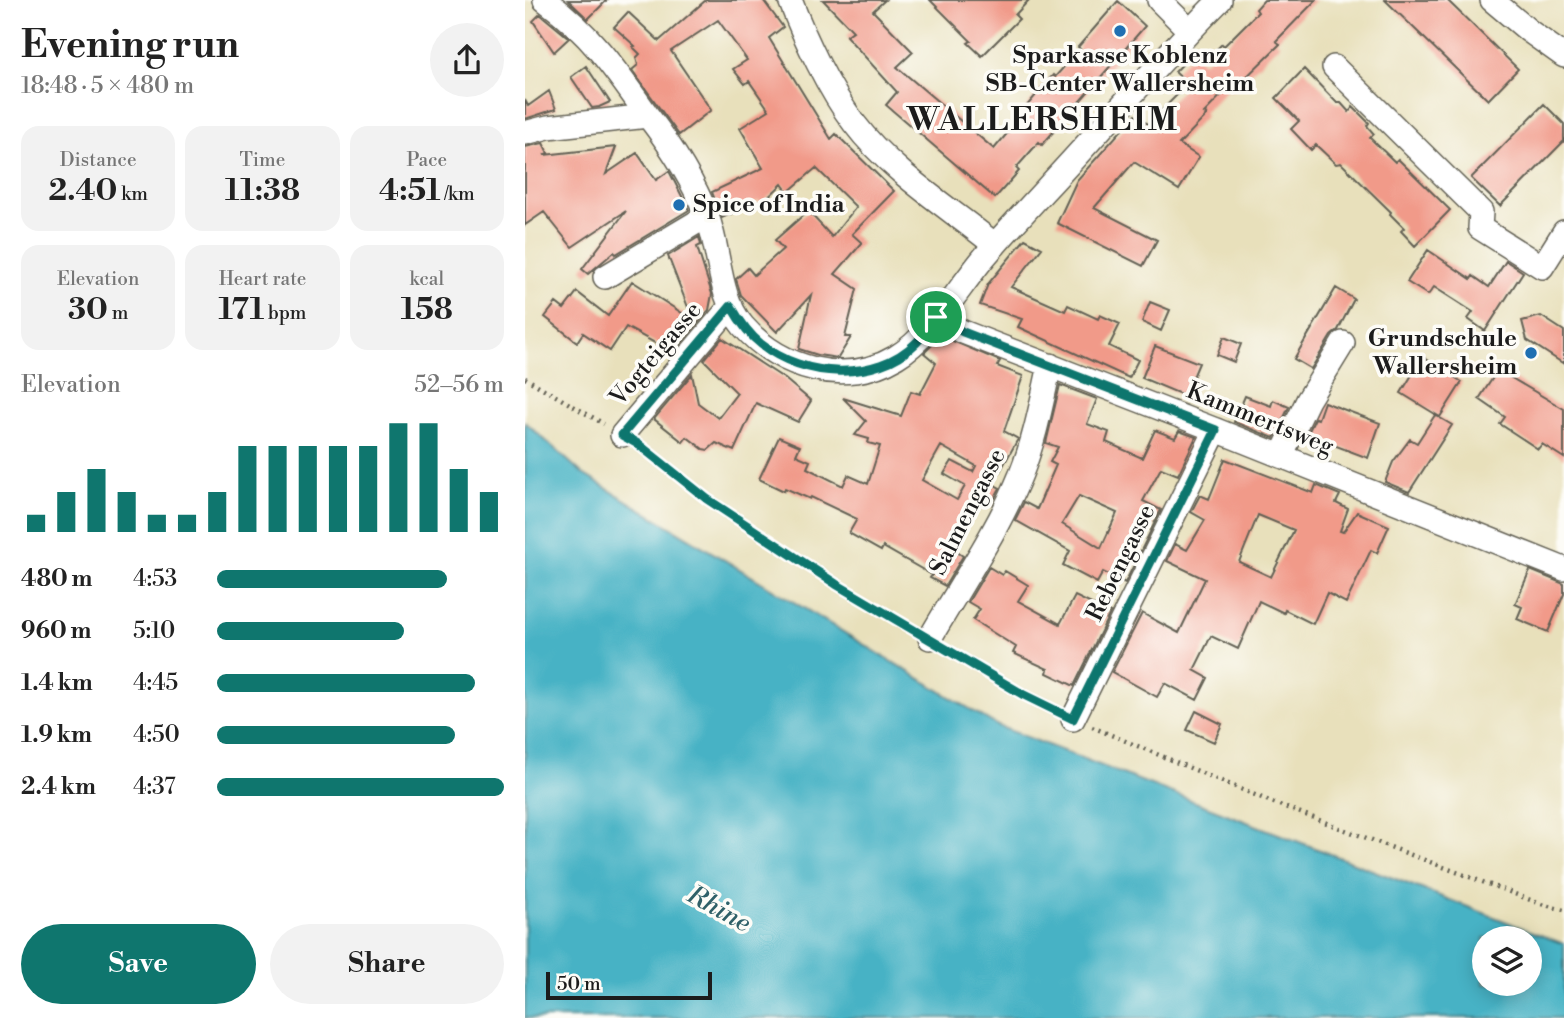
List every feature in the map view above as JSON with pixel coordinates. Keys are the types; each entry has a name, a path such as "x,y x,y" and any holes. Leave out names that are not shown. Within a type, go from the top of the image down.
{"street":[{"path":"545,0 589,37 603,53 681,164 707,216 723,285 731,306 751,334 777,355 793,363 811,369 834,371 876,366 915,344 995,245 1220,0"},
{"path":"790,0 820,66 854,123 890,162 995,245"},
{"path":"1159,0 1190,31"},
{"path":"1492,0 1564,56"},
{"path":"1334,67 1481,212 1481,228 1542,267 1564,232"},
{"path":"525,133 548,127 648,116"},
{"path":"605,277 707,216"},
{"name":"Vogteigasse","path":"622,435 731,306"},
{"name":"Kammertsweg","path":"936,317 963,332 1564,569"},
{"path":"1281,456 1308,400 1343,343"},
{"name":"Salmengasse","path":"930,638 1003,511 1020,475 1031,444 1050,365"},
{"name":"Rebengasse","path":"1073,719 1216,430"}],"path":[{"path":"525,378 638,444 707,499 825,577 1024,695 1073,719 1274,803 1541,904 1564,910"}],"water":[{"name":"Rhine","path":"525,422 583,474 998,726 1517,926 1472,926 1472,996 1542,996 1542,936 1564,944 1564,1018 525,1018"}],"building":[{"path":"568,0 607,0 588,19"},
{"path":"706,0 763,0 783,27 769,38 831,139 836,134 894,191 852,234 862,243 835,274 857,289 845,337 851,337 838,358 799,349 811,295 777,332 741,295 736,279 748,268 754,275 783,249 775,240 808,211 832,237 856,207 816,168 788,192 782,184 760,205 759,201 722,218 712,192 763,168 740,128 769,110 749,81 745,84 733,69 747,60 718,20 671,51 711,110 679,135 632,70 638,65 636,58 640,54 614,27 628,12 659,41"},
{"path":"823,0 885,0 873,11 913,52 897,67 994,149 1016,123 1014,121 1053,75 1055,77 1080,49 1078,47 1118,1 1145,26 1042,145 1039,142 1016,168 1019,171 995,198 886,105 897,92 846,36 853,31"},
{"path":"930,0 1029,0 1015,15 1019,19 982,56 968,43 971,41"},
{"path":"1264,0 1316,0 1276,41 1280,44 1232,91 1228,88 1179,144 1199,157 1179,190 1134,162 1094,208 1157,240 1143,266 1057,223 1077,180 1135,115 1148,124 1188,84 1175,72 1193,53 1203,63 1258,12 1256,9"},
{"path":"1385,0 1447,0 1518,69 1488,100"},
{"path":"540,14 569,38 554,52 533,21"},
{"path":"586,66 610,102 592,108 571,77"},
{"path":"1304,69 1337,103 1341,103 1349,112 1353,107 1369,123 1367,126 1374,134 1370,138 1395,162 1398,159 1450,210 1415,246 1401,231 1404,228 1391,212 1341,163 1336,164 1316,145 1311,150 1291,129 1299,121 1276,98"},
{"path":"549,91 556,109 525,119 525,100 528,106"},
{"path":"1544,104 1564,124 1564,141 1500,206 1471,178"},
{"path":"543,143 548,153 544,155 616,147 606,174 637,153 656,180 669,171 689,210 616,254 614,252 588,274 582,269 626,211 572,247 544,212 525,225 525,147"},
{"path":"699,237 701,245 697,247 712,294 709,310 673,353 626,327 610,351 583,333 577,342 545,317 556,303 564,309 577,292 608,316 632,281 693,320 668,256"},
{"path":"1025,239 1042,248 1011,287 1065,311 1068,305 1098,319 1100,315 1120,324 1109,346 1138,360 1129,378 1018,327 1022,319 980,305 988,284"},
{"path":"1428,250 1471,279 1473,276 1489,287 1506,261 1523,272 1485,331 1468,319 1473,312 1434,287 1428,295 1407,282"},
{"path":"1336,288 1354,299 1338,330 1331,336 1311,369 1294,359"},
{"path":"1150,302 1170,310 1161,331 1142,322"},
{"path":"1541,316 1564,331 1564,364 1527,340 1522,321"},
{"path":"941,336 1000,361 997,366 1023,376 1004,431 1018,439 993,484 1000,488 992,503 981,496 951,548 963,556 945,586 930,578 932,575 883,547 881,551 849,533 857,519 811,497 810,499 785,488 784,491 759,479 779,437 800,446 796,455 810,461 807,468 843,486 848,475 868,484 880,446 855,435 866,421 843,398 901,416 911,391 920,394 936,363 924,353","holes":["941,446 976,466 973,472 952,461 944,474 965,486 957,500 922,480"]},
{"path":"1224,337 1241,344 1234,362 1217,355"},
{"path":"722,338 785,379 811,401 798,422 756,403 734,451 716,443 708,450 703,449 687,437 683,442 654,419 692,374 698,403 718,418 737,393 704,360"},
{"path":"1155,346 1199,363 1185,396 1142,378"},
{"path":"1423,357 1462,382 1440,417 1401,393"},
{"path":"1498,370 1564,409 1564,458 1542,444 1538,449 1500,424 1505,417 1479,399"},
{"path":"1060,385 1097,399 1087,424 1109,432 1106,442 1142,458 1155,430 1175,438 1179,431 1196,437 1178,475 1161,468 1143,501 1161,510 1125,583 1103,572 1097,583 1063,565 1070,551 1015,520 1024,502 1037,509 1056,465 1050,462 1058,447 1046,443","holes":["1079,496 1117,513 1101,548 1062,524"]},
{"path":"1245,396 1271,406 1273,400 1289,407 1274,438 1234,422"},
{"path":"1324,402 1380,423 1368,458 1307,435 1315,418 1318,419"},
{"path":"1435,415 1452,425 1409,492 1385,482 1393,462 1410,439 1417,443"},
{"path":"1225,459 1313,493 1316,485 1340,495 1336,503 1348,509 1340,531 1343,532 1357,512 1389,526 1377,553 1371,550 1346,603 1327,593 1313,624 1259,601 1238,649 1211,636 1194,670 1208,678 1197,700 1165,683 1157,697 1112,672 1142,613 1179,633 1205,579 1167,561 1175,544 1187,550 1205,520 1191,512 1200,495 1209,499","holes":["1258,515 1294,530 1271,577 1239,562"]},
{"path":"989,567 1002,575 1005,571 1028,585 1018,601 1060,624 1075,596 1110,613 1074,686 1047,673 1048,669 1013,653 1016,647 973,620 980,609 968,602"},
{"path":"1530,570 1564,584 1564,594 1548,632 1517,619 1522,607 1515,604"},
{"path":"1196,711 1222,724 1214,742 1187,730"}],"place":[{"name":"Sparkasse Koblenz SB-Center Wallersheim","path":"1120,31"},
{"name":"Spice of India","path":"679,205"},
{"name":"Grundschule Wallersheim","path":"1531,353"}],"district":[{"name":"WALLERSHEIM","path":"1043,120"}],"route":[{"path":"731,306 742,324 760,344 777,355 811,369 834,371 876,366 896,357 915,344 936,317 963,332 1216,430 1073,719 1024,695 836,584 707,499 638,444 622,435 731,306"}]}
